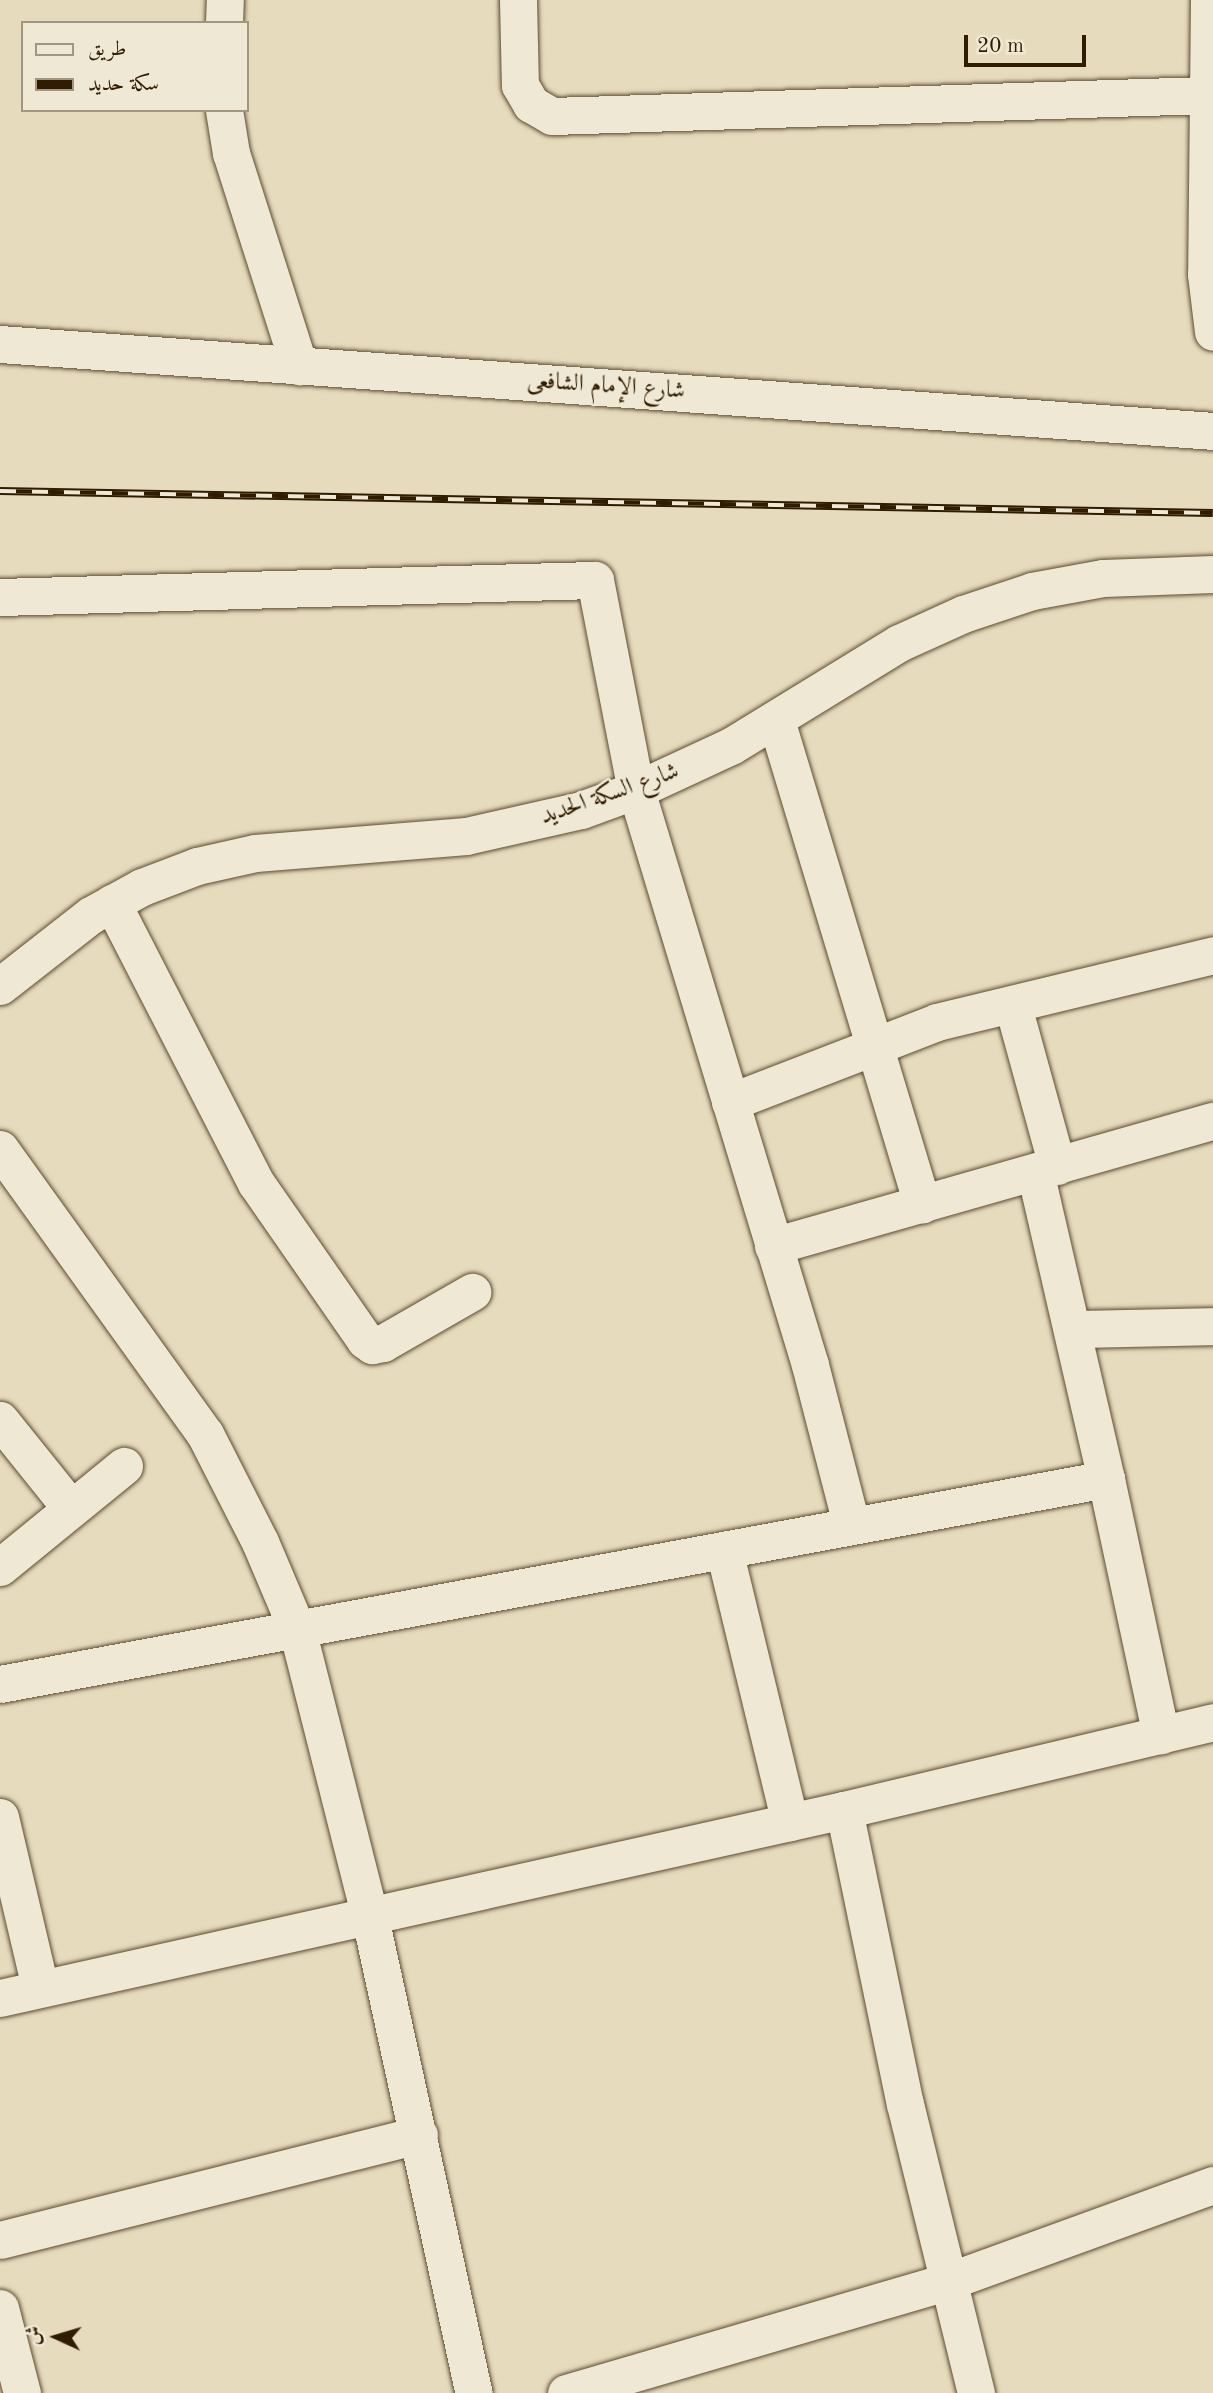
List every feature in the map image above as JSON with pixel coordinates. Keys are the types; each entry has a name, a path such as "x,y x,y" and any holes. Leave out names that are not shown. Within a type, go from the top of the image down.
{"street":[{"path":"224,21 225,0"},
{"path":"518,0 520,85 531,104 552,116 1205,95"},
{"path":"1209,0 1205,95 1206,274 1213,332"},
{"path":"223,112 231,153 299,366"},
{"name":"شارع الإمام الشافعى","path":"0,344 1213,431"},
{"name":"شارع السكة الحديد","path":"0,986 112,903 197,866 255,853 466,836 581,810 636,790 776,720 899,643 963,614 1032,592 1102,578 1213,574"},
{"path":"0,597 595,580 636,790 810,1364 851,1524"},
{"path":"776,720 877,1045 922,1204"},
{"path":"112,903 256,1183 365,1340 372,1345 383,1343 472,1292"},
{"path":"730,1102 937,1022 1013,1006 1213,955"},
{"path":"1013,1006 1046,1169 1074,1329 1161,1735"},
{"path":"773,1246 1213,1121"},
{"path":"0,1149 205,1434 260,1542 297,1629 369,1913 474,2393"},
{"path":"1074,1329 1213,1325"},
{"path":"0,1420 71,1507"},
{"path":"0,1567 124,1466"},
{"path":"0,1684 851,1524 1106,1479"},
{"path":"724,1549 790,1822"},
{"path":"0,1998 369,1913 844,1810 1213,1722"},
{"path":"844,1810 946,2282 976,2393"},
{"path":"0,1817 40,1988"},
{"path":"0,2240 419,2135"},
{"path":"566,2393 946,2282 1213,2185"},
{"path":"0,2308 22,2393"}],"railway":[{"path":"0,491 1213,513"}]}
